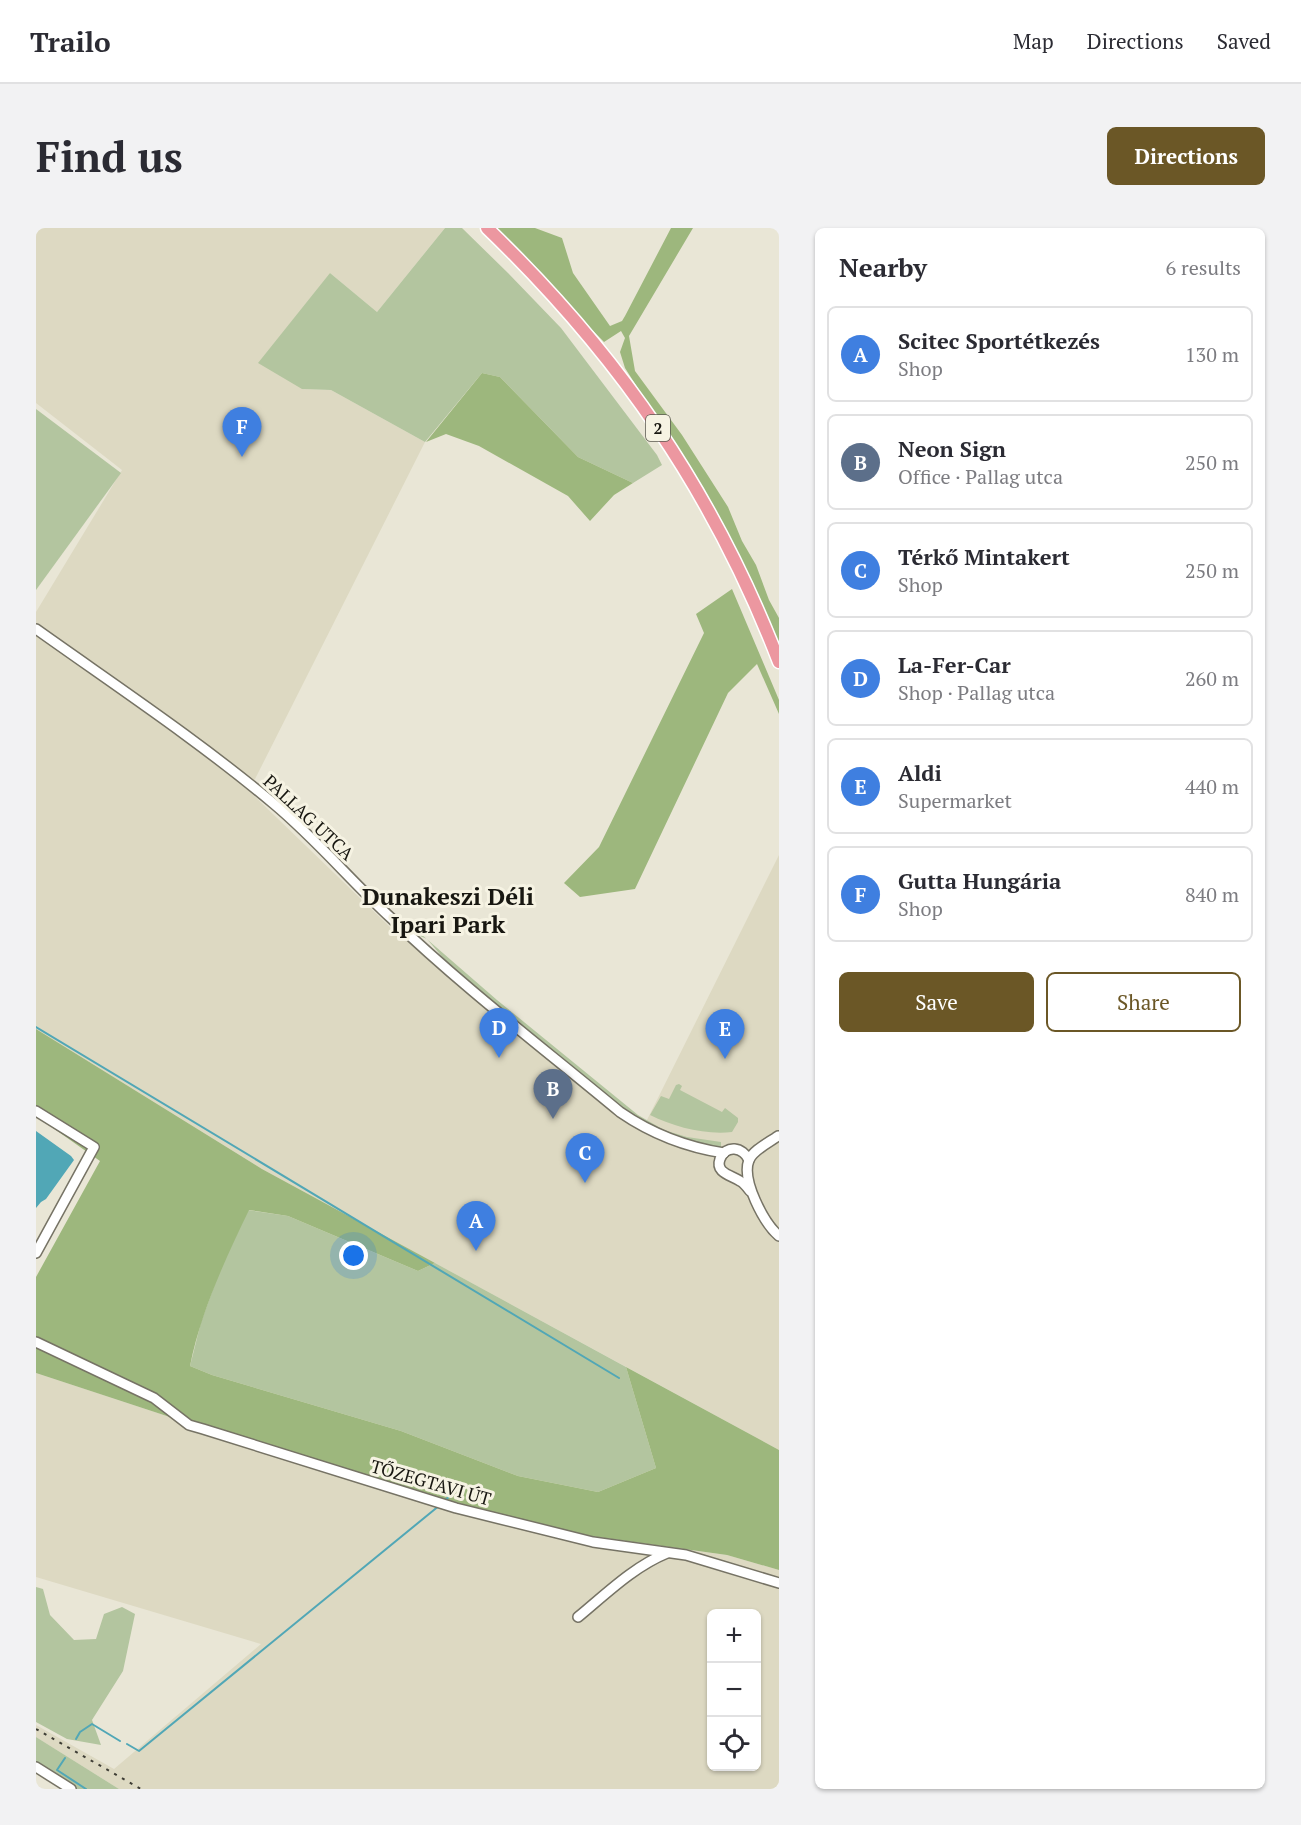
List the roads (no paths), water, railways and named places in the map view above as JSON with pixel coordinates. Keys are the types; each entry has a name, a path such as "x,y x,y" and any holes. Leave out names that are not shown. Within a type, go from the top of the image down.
{"main road":[{"name":"2","path":"487,228 583,327 652,418 699,492 729,547 760,612 779,662"}],"street":[{"name":"PALLAG UTCA","path":"36,629 236,773 301,828 392,919 466,984 620,1112 641,1127 664,1138 692,1147 724,1153"},
{"path":"36,1111 94,1148 36,1253"},
{"path":"732,1177 738,1176 747,1159 779,1136"},
{"name":"PALLAG UTCA","path":"692,1147 719,1166"},
{"path":"754,1197 742,1182 723,1172 719,1166 724,1153 734,1148 747,1159 748,1177 754,1197 763,1217 779,1236"},
{"name":"TŐZEGTAVI ÚT","path":"36,1342 154,1398 189,1425 456,1509 593,1542 686,1555 779,1583"},
{"path":"578,1617 651,1559 669,1552"},
{"path":"36,1767 71,1789"}],"water":[{"path":"36,1131 74,1160 46,1199 36,1208"}],"waterway":[{"path":"36,1027 619,1378"},
{"path":"444,1501 450,1496"},
{"path":"127,1744 139,1751 440,1505"},
{"path":"76,1739 80,1732 92,1724 120,1741"},
{"path":"65,1758 57,1770 86,1789"}],"railway":[{"path":"36,1729 141,1789"}],"place":[{"name":"Gutta Hungária","path":"242,457"},
{"name":"La-Fer-Car","path":"499,1058"},
{"name":"Aldi","path":"725,1059"},
{"name":"Neon Sign","path":"553,1119"},
{"name":"Térkő Mintakert","path":"585,1183"},
{"name":"Scitec Sportétkezés","path":"476,1251"}],"district":[{"name":"Dunakeszi Déli Ipari Park","path":"448,910"}]}
